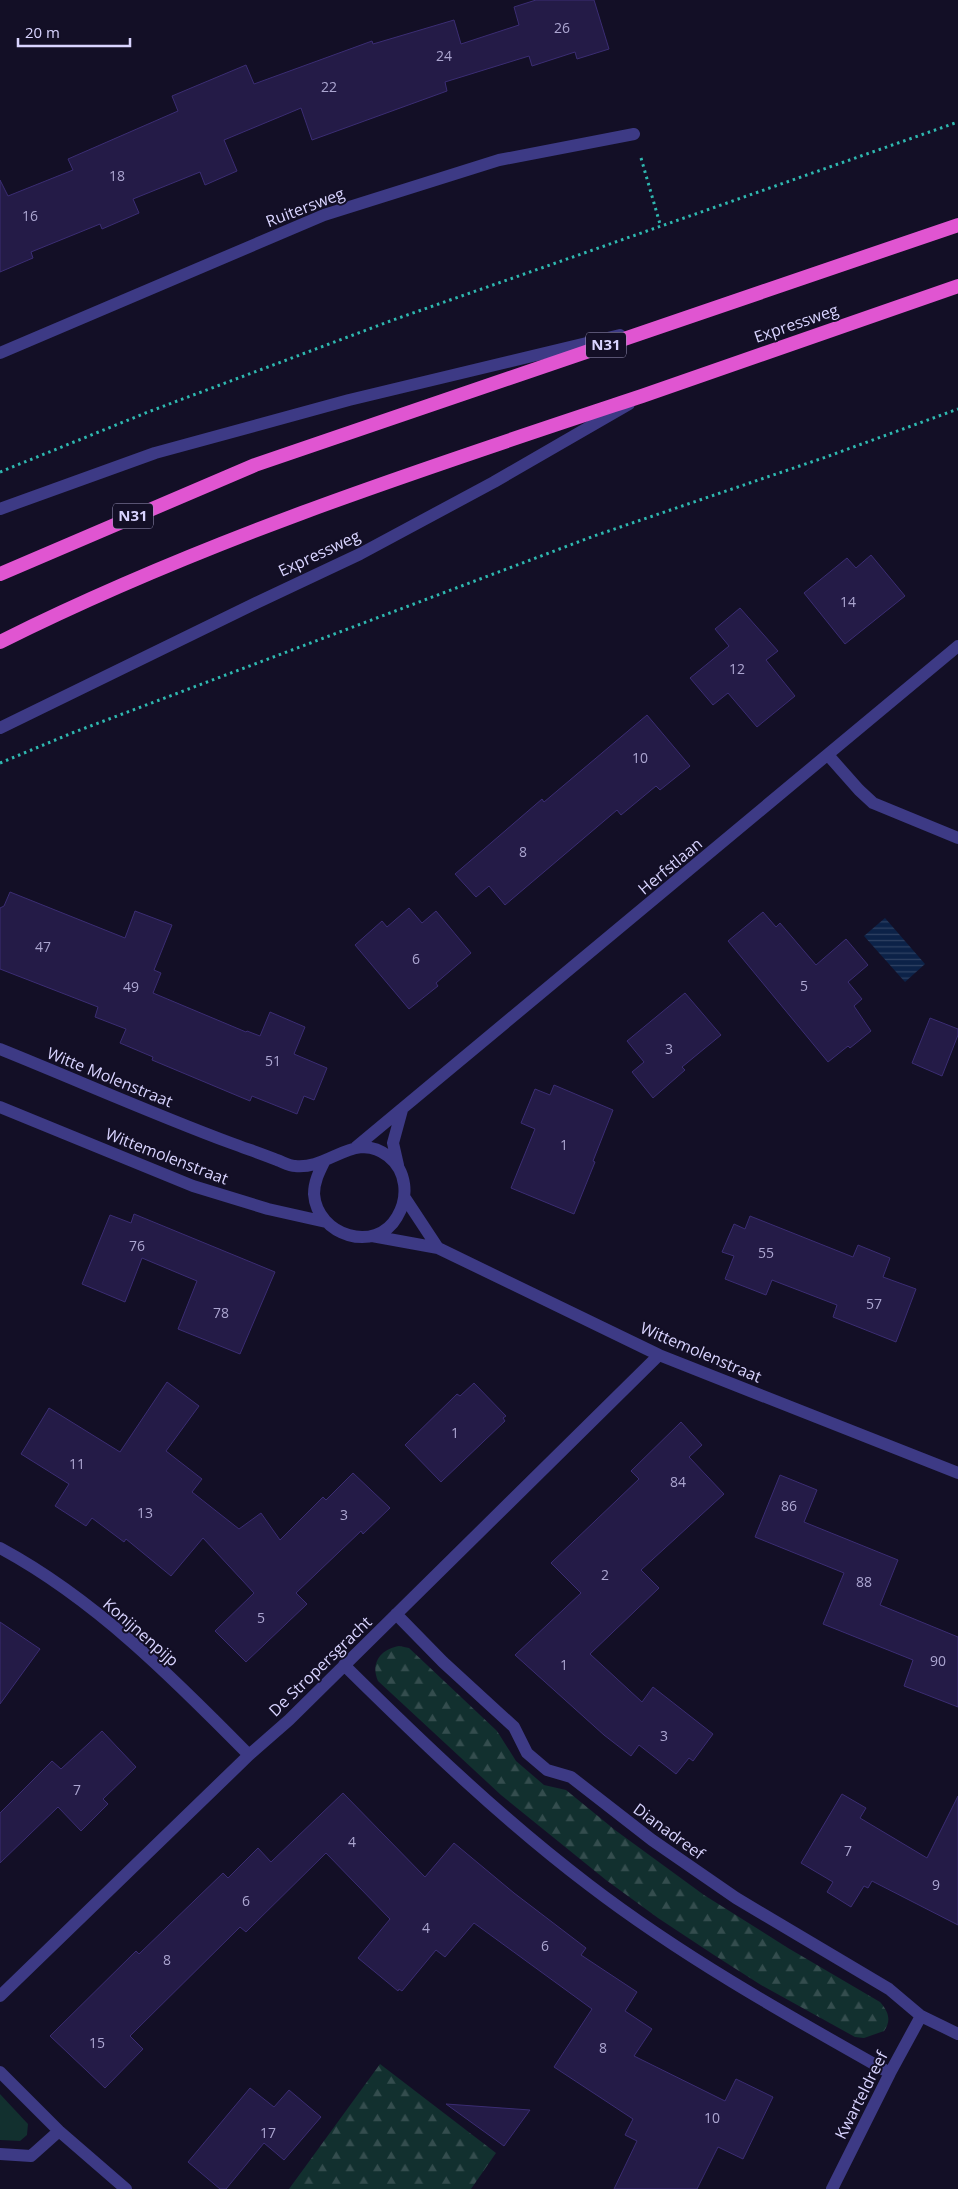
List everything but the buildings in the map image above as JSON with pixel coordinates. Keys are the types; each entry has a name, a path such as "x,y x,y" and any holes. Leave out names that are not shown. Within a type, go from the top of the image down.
{"highway":[{"name":"N31","path":"0,574 255,465 958,225"},
{"name":"Expressweg","path":"0,642 88,601 252,531 422,468 646,394 958,286"}],"street":[{"name":"Ruitersweg","path":"0,353 324,215 499,160 634,134"},
{"path":"0,509 155,453 349,400 678,321"},
{"name":"Expressweg","path":"0,728 256,602 360,554 494,482 646,394"},
{"name":"Herfstlaan","path":"356,1147 958,646"},
{"path":"828,755 873,803 958,838"},
{"name":"Witte Molenstraat","path":"0,1049 208,1134 295,1166 324,1162"},
{"name":"Wittemolenstraat","path":"0,1108 193,1186 268,1210 326,1222"},
{"path":"398,1167 387,1156 373,1148 356,1147 324,1162 316,1177 314,1193 317,1209 326,1222 338,1232 353,1237 372,1236 386,1229 397,1218 405,1198 404,1182 398,1167 393,1143 402,1110"},
{"path":"405,1198 438,1248"},
{"name":"Wittemolenstraat","path":"372,1236 438,1248 659,1355 958,1473"},
{"name":"De Stropersgracht","path":"0,1996 344,1665 659,1355"},
{"name":"Konijnenpijp","path":"0,1548 46,1576 134,1644 250,1755"},
{"name":"Dianadreef","path":"396,1614 443,1662 514,1727 527,1754 547,1770 571,1777 652,1840 720,1888 793,1934 889,1989 921,2016 958,2034"},
{"path":"344,1665 471,1787 589,1885 753,1996 890,2073"},
{"name":"Kwarteldreef","path":"832,2189 921,2016"},
{"path":"0,2072 59,2132 126,2189"},
{"path":"0,2154 31,2156 59,2132"}],"path":[{"path":"0,472 148,412 393,320 958,122"},
{"path":"634,134 660,225"},
{"path":"0,762 72,733 594,536 826,457 958,409"}],"green space":[{"path":"399,1646 409,1648 497,1731 516,1761 544,1785 566,1790 615,1830 704,1895 788,1948 880,2002 888,2016 888,2023 884,2031 864,2038 855,2037 761,1985 658,1918 606,1880 501,1795 378,1681 375,1668 379,1658 387,1650"},
{"path":"380,2064 496,2153 471,2189 289,2189"},
{"path":"0,2094 28,2124 27,2135 20,2141 0,2140"}],"water":[{"path":"885,918 925,964 905,982 864,936"}]}
